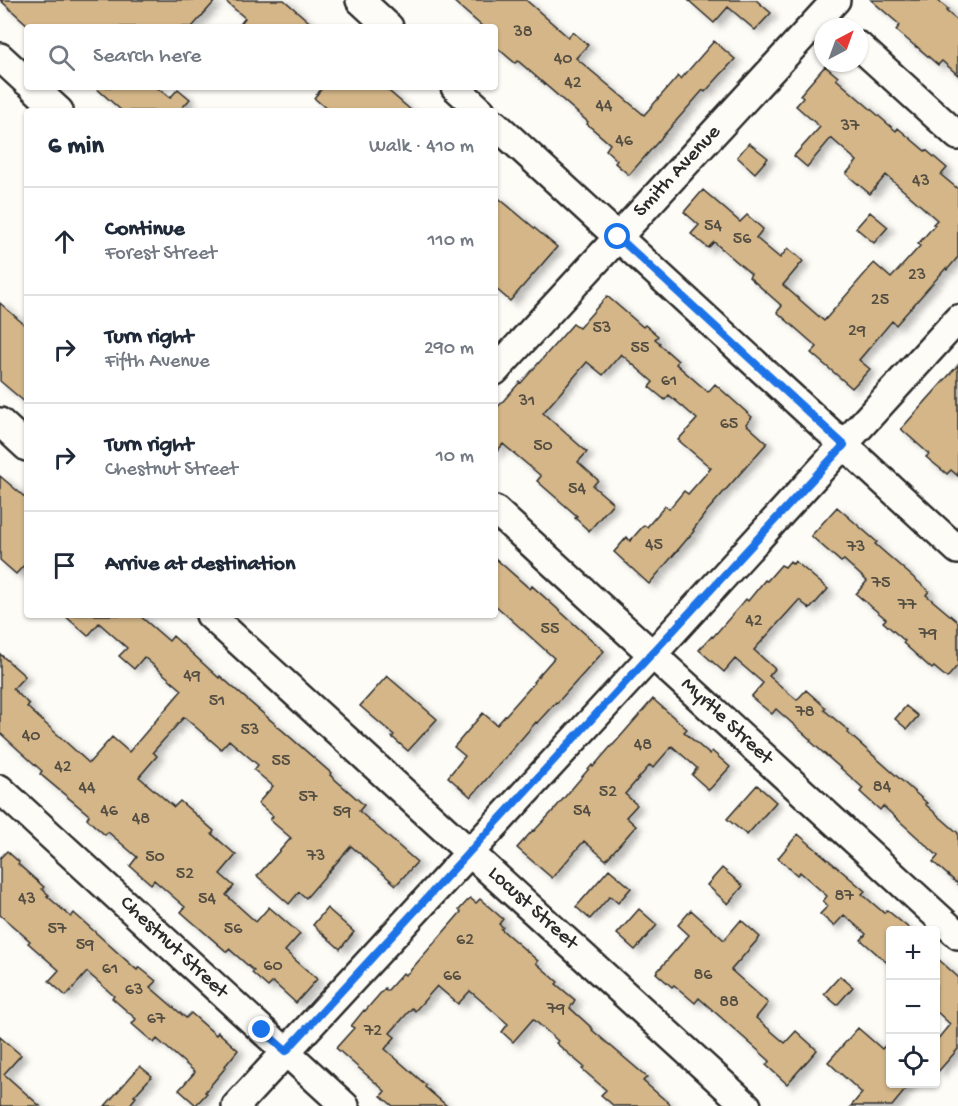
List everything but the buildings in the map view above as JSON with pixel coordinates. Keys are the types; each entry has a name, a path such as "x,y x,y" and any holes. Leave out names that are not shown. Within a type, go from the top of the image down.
{"street":[{"path":"360,0 386,24"},
{"name":"Smith Avenue","path":"498,368 827,10"},
{"path":"868,54 958,136"},
{"path":"0,57 24,79"},
{"path":"36,90 56,108"},
{"path":"458,90 478,108"},
{"path":"498,127 958,550"},
{"path":"236,1106 958,319"},
{"path":"0,422 24,444"},
{"name":"Myrtle Street","path":"498,513 958,935"},
{"name":"Locust Street","path":"213,618 747,1106"},
{"name":"Chestnut Street","path":"0,789 345,1106"}],"route":[{"path":"262,1030 286,1051 844,445 618,237"}]}
